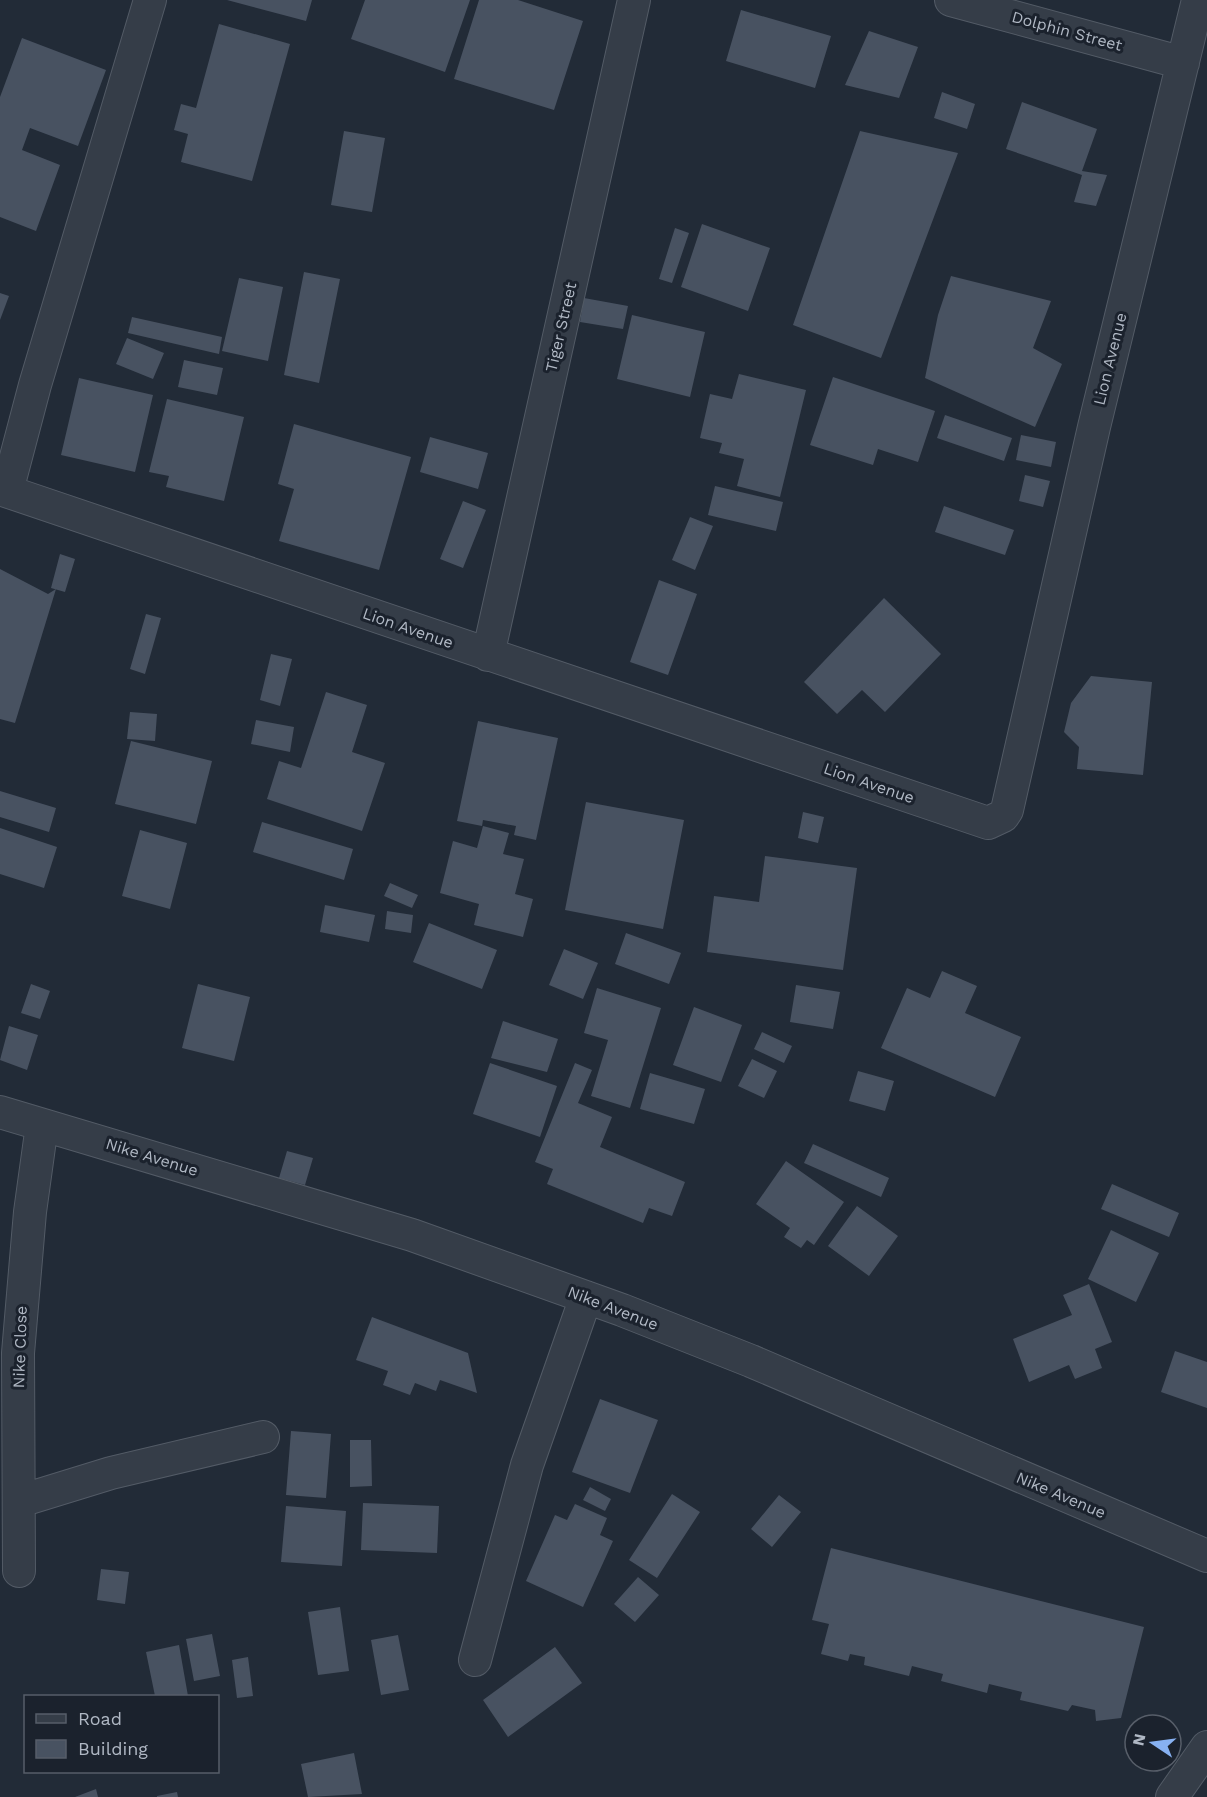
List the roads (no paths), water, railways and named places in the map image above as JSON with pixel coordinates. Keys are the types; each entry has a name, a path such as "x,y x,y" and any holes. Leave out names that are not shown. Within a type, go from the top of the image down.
{"street":[{"path":"4,490 150,0"},
{"name":"Tiger Street","path":"488,655 634,0"},
{"name":"Dolphin Street","path":"951,0 1183,63"},
{"path":"1183,63 1198,0"},
{"name":"Lion Avenue","path":"4,490 987,823 1003,816 1007,810 1094,427 1183,63"},
{"name":"Nike Avenue","path":"0,1112 412,1235 586,1297 751,1361 1207,1556"},
{"name":"Nike Close","path":"19,1571 18,1353 30,1212 42,1125"},
{"path":"475,1659 527,1465 586,1297"},
{"path":"20,1501 111,1473 262,1437"},
{"path":"1172,1797 1207,1747"}]}
